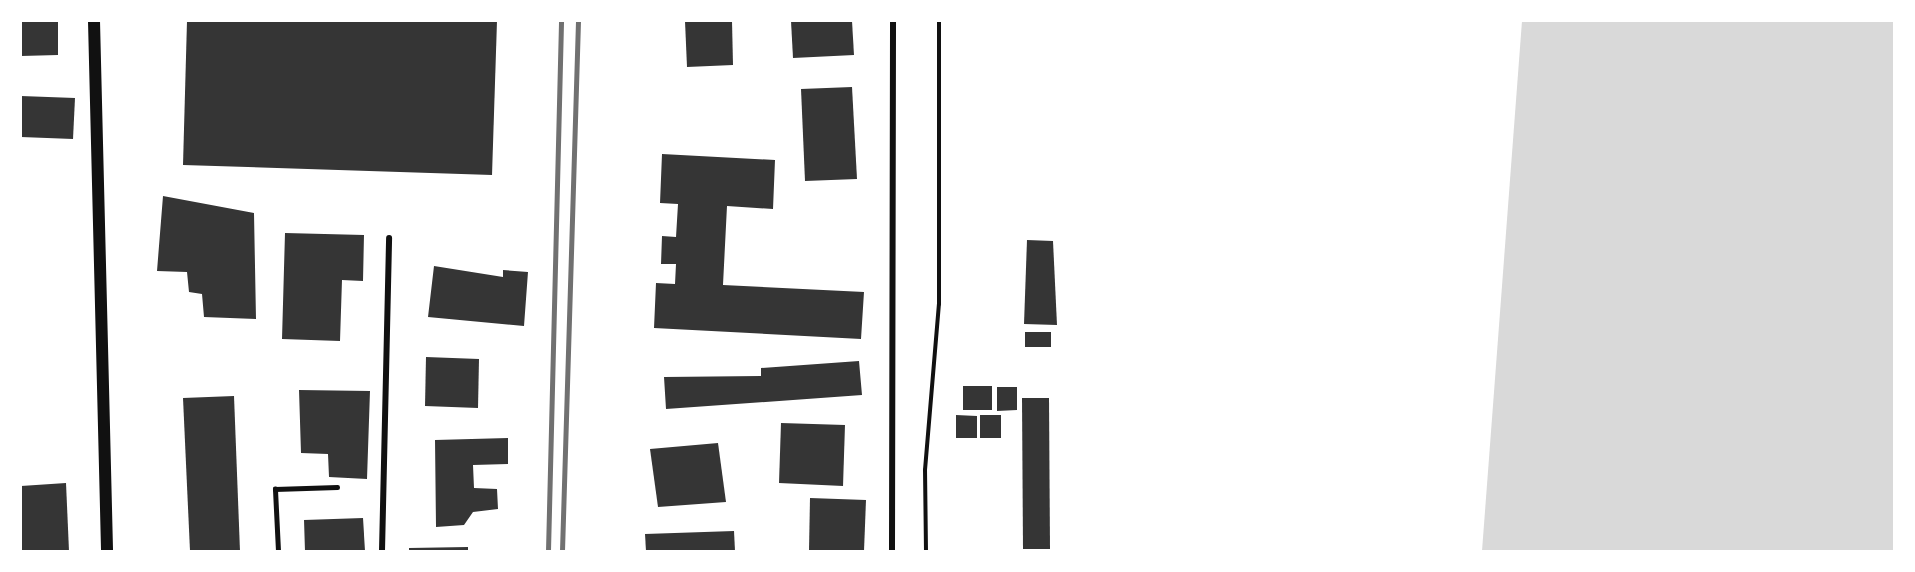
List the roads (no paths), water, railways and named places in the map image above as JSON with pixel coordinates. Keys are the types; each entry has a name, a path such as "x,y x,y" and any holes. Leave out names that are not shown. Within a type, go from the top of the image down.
{"main road":[{"path":"94,21 107,551"}],"street":[{"path":"892,551 893,21"},
{"path":"382,551 389,238"}],"lane":[{"path":"278,551 275,489 337,487"}],"railway":[{"path":"548,551 561,21"},
{"path":"562,551 578,21"}]}
